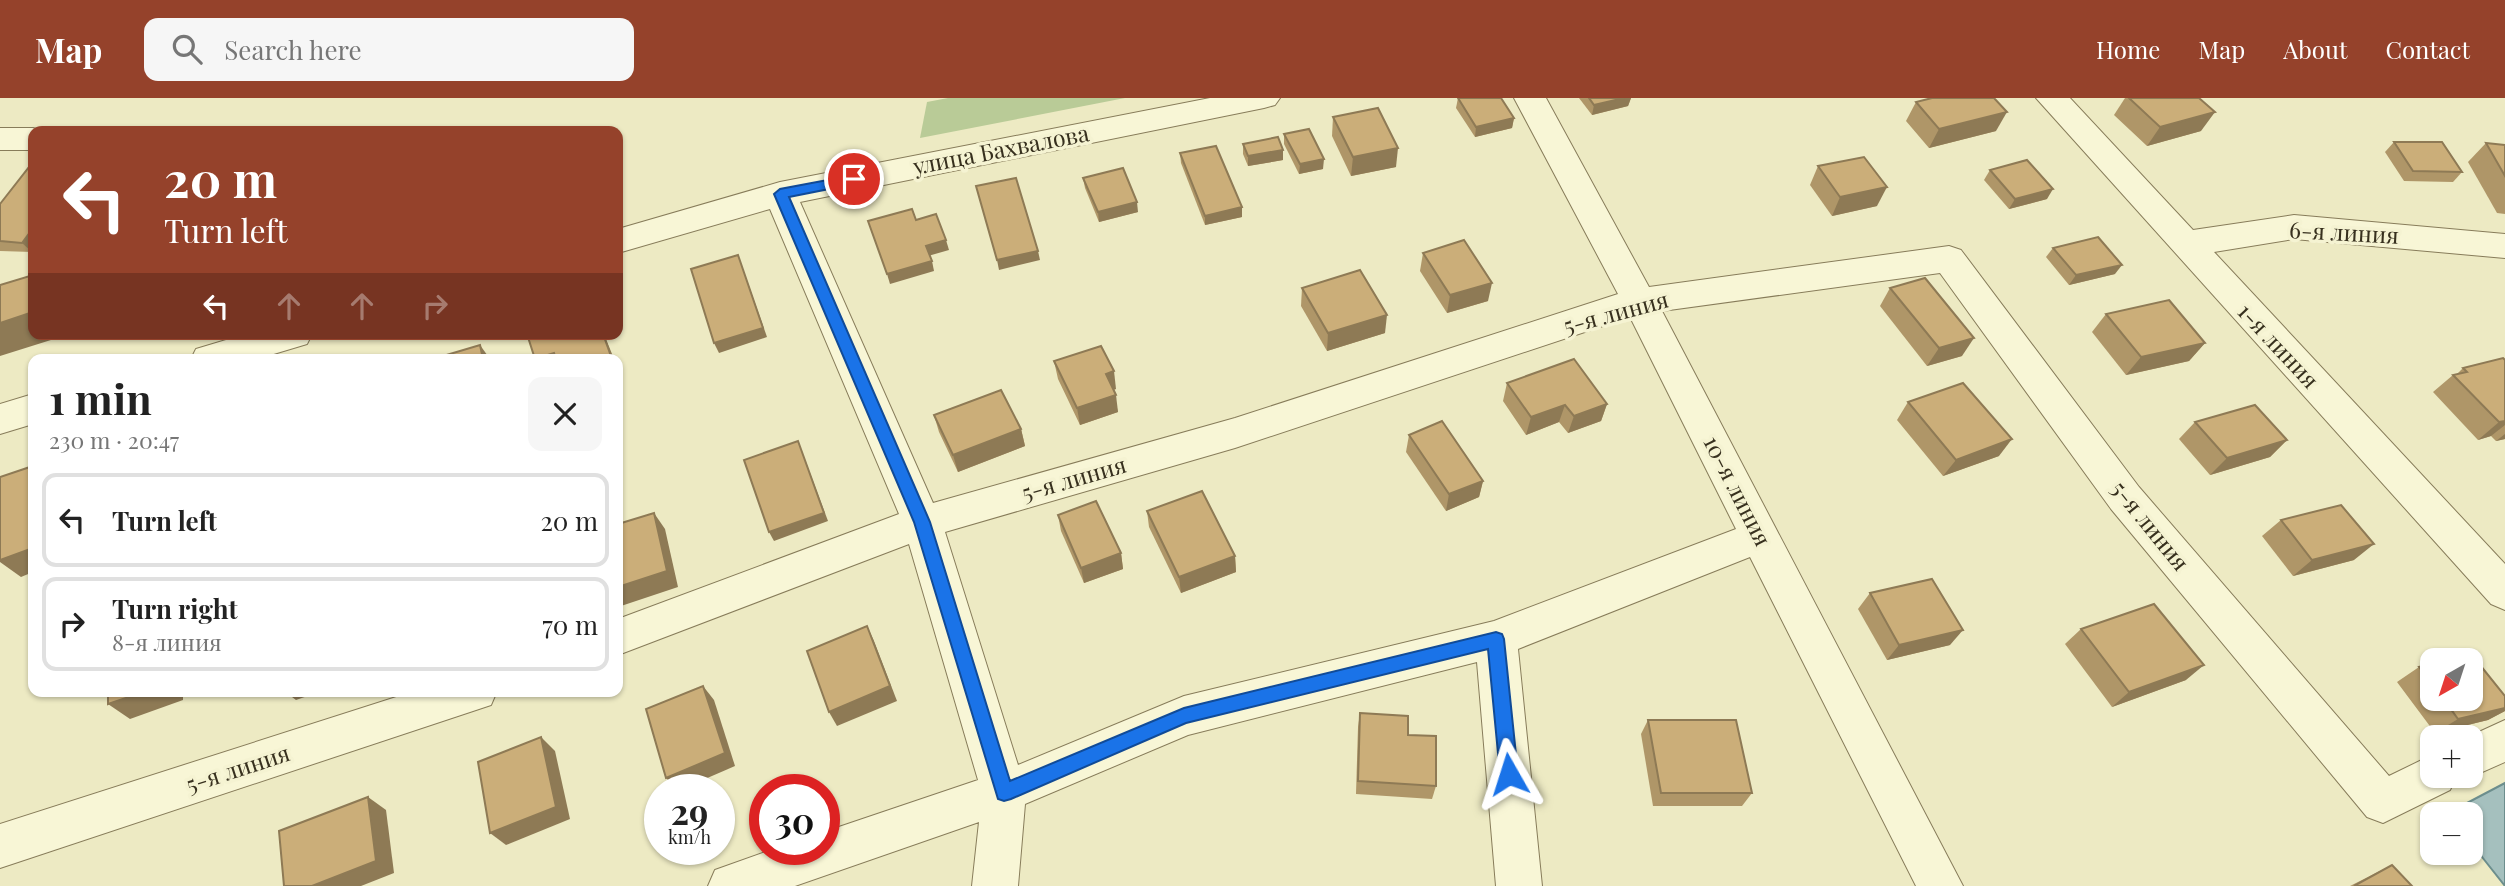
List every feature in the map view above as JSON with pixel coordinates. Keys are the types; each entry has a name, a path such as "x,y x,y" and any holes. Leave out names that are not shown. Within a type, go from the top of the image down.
{"street":[{"name":"улица Бахвалова","path":"623,240 780,194 1264,98"},
{"name":"10-я линия","path":"1530,98 1639,301 1940,886"},
{"name":"1-я линия","path":"2052,98 2505,592"},
{"path":"0,139 28,139"},
{"path":"780,194 922,522 1004,792 995,886"},
{"name":"6-я линия","path":"2185,244 2294,227 2505,246"},
{"name":"5-я линия","path":"623,636 922,522 1235,433 1639,301 1949,259 2125,498 2383,802 2420,783"},
{"path":"226,354 274,340"},
{"path":"0,419 28,411"},
{"path":"731,886 1004,792 1184,716 1496,639 1761,536"},
{"path":"1496,639 1519,886"},
{"name":"5-я линия","path":"0,846 458,697"},
{"path":"2483,751 2505,740"}],"green space":[{"path":"948,98 1125,98 920,138 927,102"}],"water":[{"path":"2505,783 2505,886 2483,858 2483,802 2469,802"}],"building":[{"path":"1458,98 1501,98 1514,118 1476,127"},
{"path":"1589,98 1624,98 1594,105"},
{"path":"1932,98 1994,98 2007,112 1939,129 1916,102"},
{"path":"2129,98 2199,98 2215,112 2160,127"},
{"path":"1378,108 1398,148 1353,157 1333,117"},
{"path":"1309,129 1324,159 1300,164 1284,134"},
{"path":"1278,137 1283,150 1248,156 1243,144"},
{"path":"2394,142 2442,142 2462,172 2413,171"},
{"path":"2486,143 2505,145 2505,176"},
{"path":"1216,146 1242,207 1205,216 1180,153"},
{"path":"1864,157 1887,187 1840,197 1818,166"},
{"path":"2027,160 2053,189 2015,199 1990,170"},
{"path":"28,168 28,235 22,243 0,241 0,204"},
{"path":"1123,168 1137,202 1098,212 1083,178"},
{"path":"1016,178 1038,251 997,260 976,186"},
{"path":"912,209 916,220 936,214 946,240 926,246 932,261 887,274 868,221"},
{"path":"2098,237 2122,265 2076,275 2053,248"},
{"path":"1464,240 1492,283 1450,295 1423,253"},
{"path":"738,255 763,328 714,343 691,269"},
{"path":"1360,270 1387,315 1328,333 1302,288"},
{"path":"28,277 28,314 0,323 0,285"},
{"path":"1925,278 1974,338 1939,348 1890,288"},
{"path":"2169,300 2205,343 2141,357 2106,314"},
{"path":"529,340 605,340 610,354 554,353 533,354"},
{"path":"480,345 482,354 450,354"},
{"path":"1101,346 1114,371 1106,374 1116,395 1077,408 1054,361"},
{"path":"2503,358 2505,421 2499,422 2453,375 2467,372 2463,368"},
{"path":"1574,359 1607,404 1574,416 1565,405 1531,417 1507,383"},
{"path":"1963,383 2012,439 1956,460 1908,402"},
{"path":"1001,390 1021,429 953,455 934,415"},
{"path":"2255,405 2287,440 2227,458 2195,422"},
{"path":"1442,421 1483,481 1449,494 1409,435"},
{"path":"798,441 824,513 769,532 744,460"},
{"path":"28,468 28,550 0,560 0,477"},
{"path":"1202,491 1235,556 1179,577 1147,511"},
{"path":"1096,501 1121,553 1081,568 1058,515"},
{"path":"2341,505 2374,544 2312,560 2281,520"},
{"path":"654,513 667,571 623,585 623,522"},
{"path":"1932,579 1963,630 1899,645 1870,593"},
{"path":"2154,604 2204,665 2129,692 2081,629"},
{"path":"867,626 890,686 829,712 807,651"},
{"path":"2483,669 2505,696 2505,708 2458,719 2452,711 2483,711"},
{"path":"703,686 725,753 675,774 665,774 646,709"},
{"path":"108,697 129,697 108,704"},
{"path":"1360,713 1408,716 1408,735 1436,736 1436,786 1358,781"},
{"path":"1648,720 1736,720 1752,793 1661,793"},
{"path":"541,737 556,807 490,833 478,762"},
{"path":"368,797 376,861 312,886 284,886 279,831"},
{"path":"2392,865 2412,886 2354,886"}],"route":[{"path":"854,179 780,194 922,522 1004,792 1184,716 1496,639 1509,774"}]}
